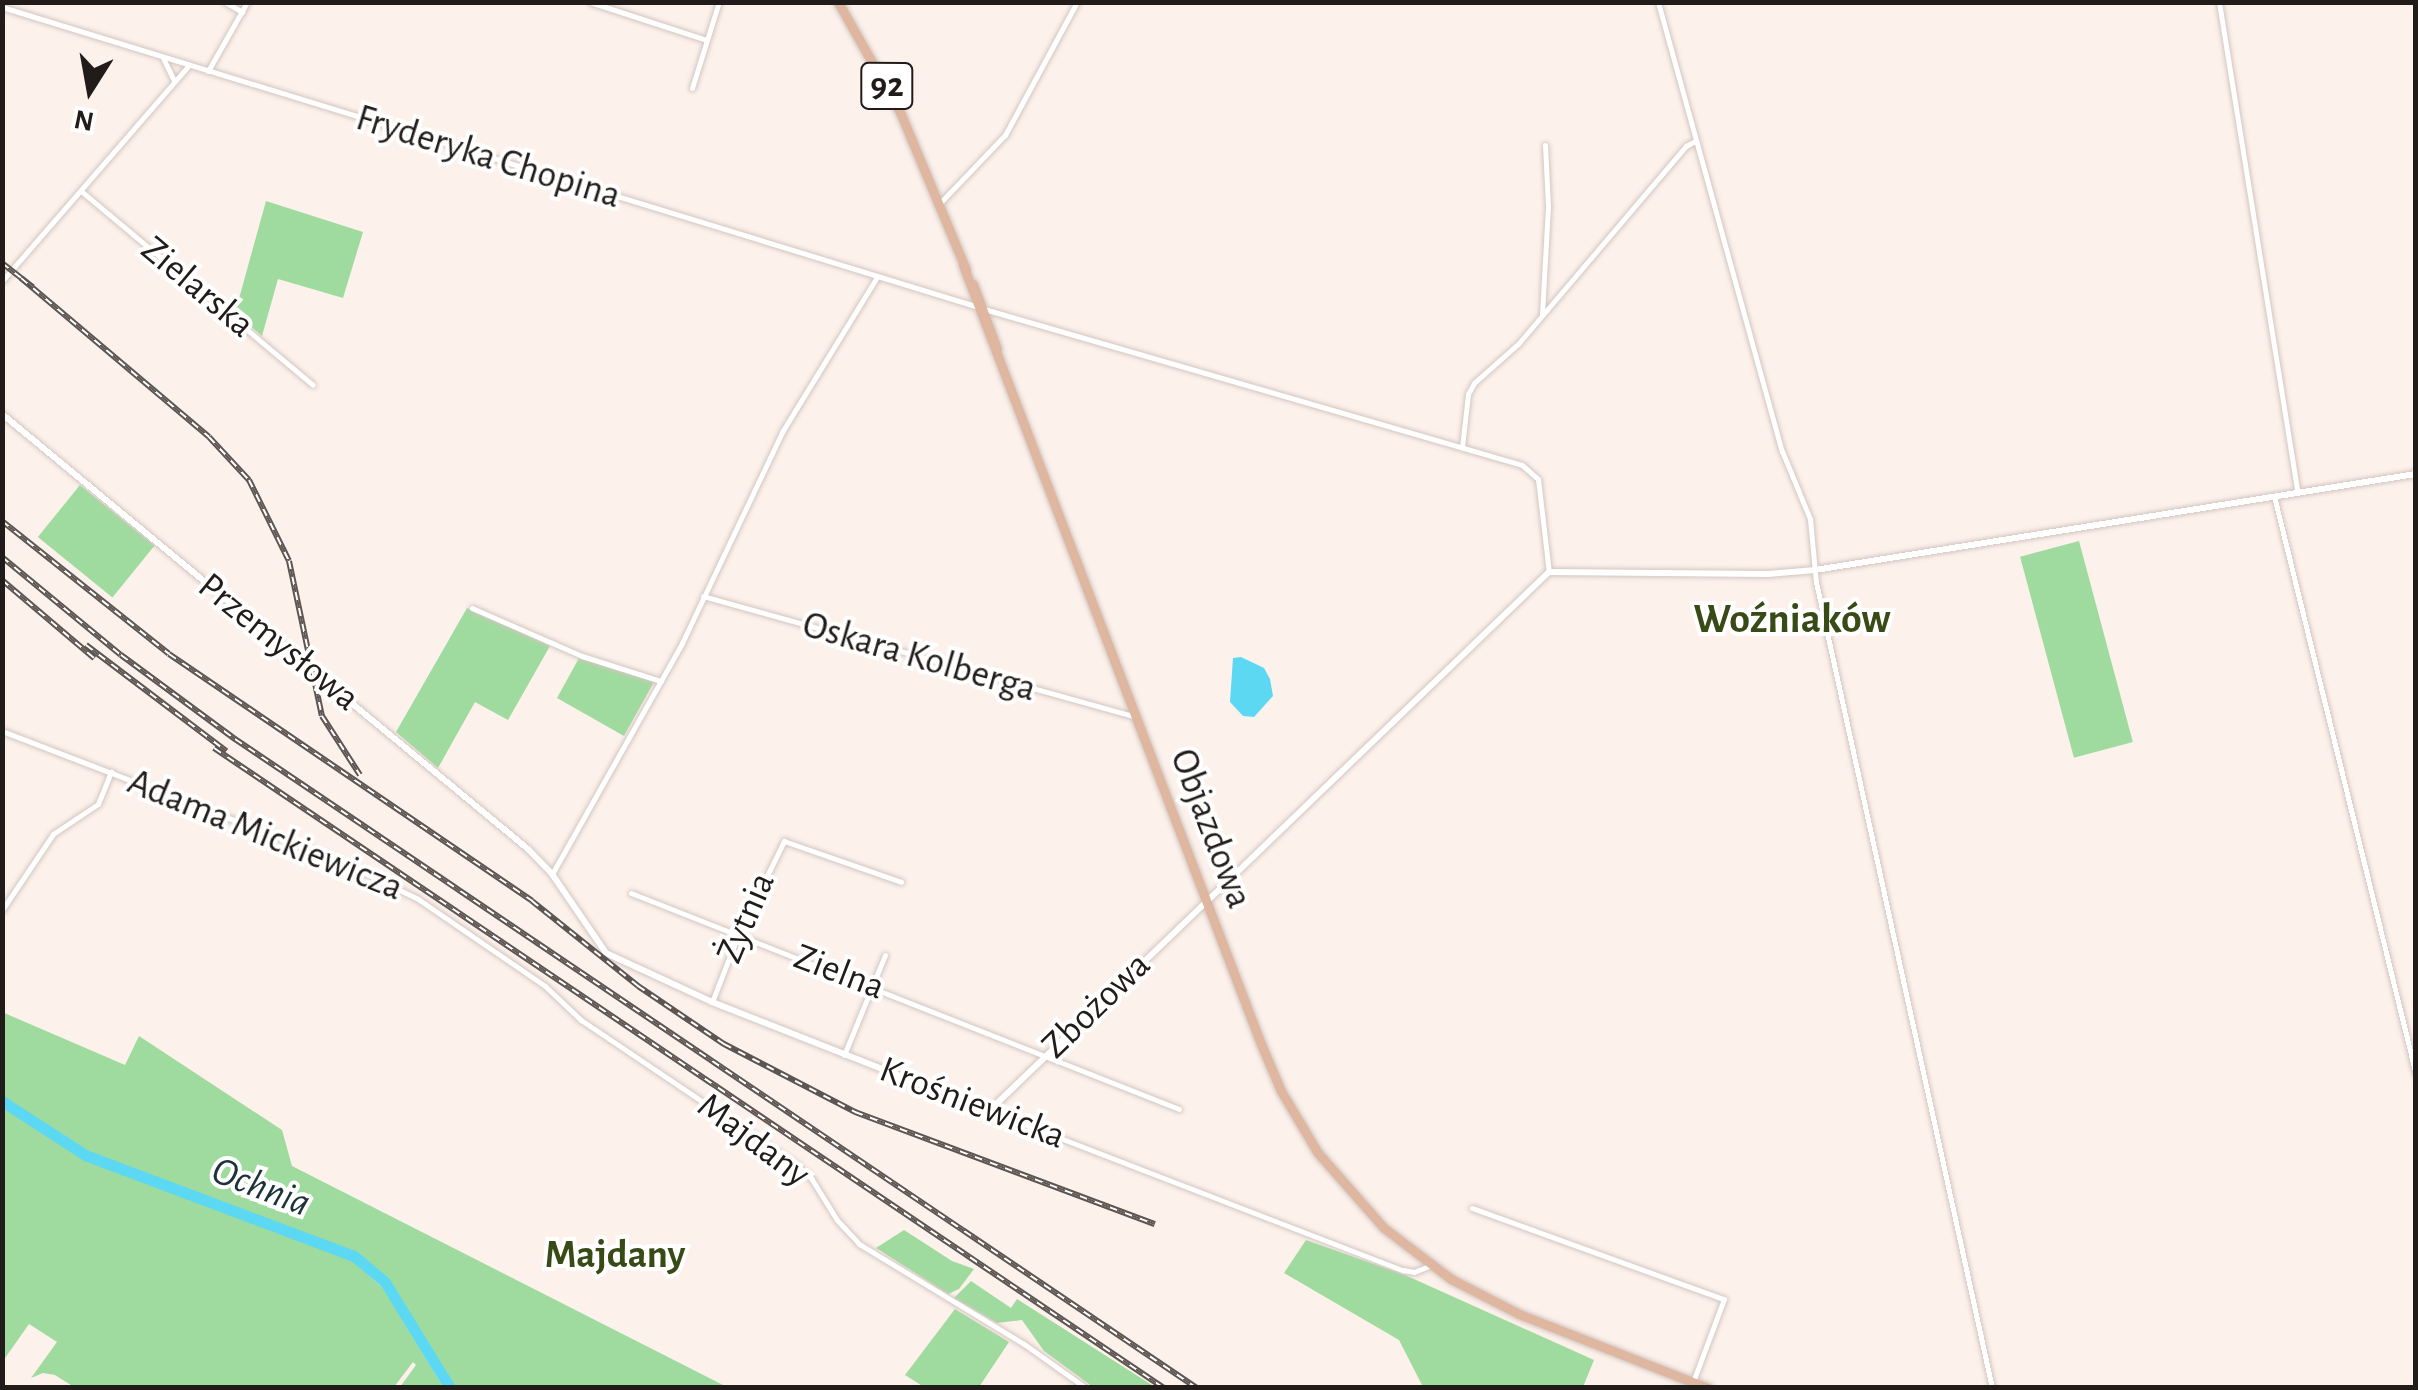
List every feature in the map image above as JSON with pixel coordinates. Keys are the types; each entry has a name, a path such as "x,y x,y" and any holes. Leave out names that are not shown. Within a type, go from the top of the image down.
{"main road":[{"name":"Objazdowa","path":"838,2 900,112 939,204 1280,1091 1301,1128 1370,1215 1431,1266"},
{"name":"92","path":"1431,1266 1519,1314 1708,1388"}],"street":[{"path":"224,2 242,12"},
{"path":"208,71 247,2"},
{"path":"590,2 707,40"},
{"path":"692,88 718,2"},
{"path":"939,204 1005,135 1077,2"},
{"path":"1658,2 1782,451 1810,519 1815,570 1992,1388"},
{"path":"2219,2 2298,492"},
{"name":"Fryderyka Chopina","path":"2,6 876,277 1522,465 1538,479 1549,572"},
{"path":"162,56 174,81"},
{"path":"2,280 189,65"},
{"path":"1462,447 1468,394 1474,384 1541,317 1686,146 1696,142"},
{"path":"1541,317 1548,206 1544,145"},
{"name":"Zielarska","path":"81,190 312,385"},
{"path":"552,874 661,682 782,432 876,277"},
{"name":"Przemysłowa","path":"2,414 528,848 552,874"},
{"path":"1549,572 1768,574 1815,570 2416,474"},
{"path":"2274,496 2416,1075"},
{"name":"Zbożowa","path":"989,1110 1549,572"},
{"name":"Oskara Kolberga","path":"704,596 1135,717"},
{"path":"472,608 582,656 661,682"},
{"name":"Adama Mickiewicza","path":"2,730 388,882 562,1001"},
{"path":"2,910 52,834 98,804 110,772"},
{"name":"Żytnia","path":"712,1002 738,934 784,841 901,882"},
{"name":"Krośniewicka","path":"552,874 601,948 712,1002 1403,1270 1414,1272 1431,1266"},
{"name":"Zielna","path":"631,894 872,985 1179,1109"},
{"path":"844,1054 885,955"},
{"name":"Majdany","path":"562,1001 624,1050 794,1163 812,1178 837,1220 859,1244 1024,1344 1086,1388"},
{"path":"1472,1208 1724,1299 1693,1382"}],"green space":[{"path":"266,201 363,232 343,298 278,279 262,336 235,313"},
{"path":"80,485 155,545 112,597 38,537"},
{"path":"2079,541 2133,742 2074,758 2020,557"},
{"path":"467,608 550,646 508,720 475,702 438,768 396,732"},
{"path":"579,658 654,682 624,736 557,698"},
{"path":"2,1012 125,1065 139,1036 282,1130 292,1166 727,1387 454,1387 392,1289 375,1267 350,1250 89,1153 3,1097"},
{"path":"3,1105 90,1162 348,1257 384,1289 443,1387 400,1387 416,1365 413,1362 394,1387 74,1387 55,1375 43,1373 31,1378 57,1342 29,1324 3,1361"},
{"path":"904,1230 952,1261 974,1269 959,1289 948,1294 876,1248"},
{"path":"1306,1240 1405,1275 1594,1360 1583,1387 1423,1387 1399,1340 1284,1273"},
{"path":"971,1281 1011,1308 1017,1299 1155,1387 1093,1387 1044,1351 1022,1320 997,1323 954,1298"},
{"path":"955,1309 1009,1342 979,1387 924,1387 905,1375"}],"water":[{"path":"1241,657 1264,668 1270,679 1273,696 1254,717 1243,716 1230,702 1233,658"}],"waterway":[{"name":"Ochnia","path":"2,1101 85,1155 354,1256 385,1282 450,1388"}],"railway":[{"path":"2,263 33,287"},
{"path":"21,278 209,437 249,480 289,561 322,716 360,775"},
{"path":"2,521 169,654 532,901 638,986 724,1044 855,1112 1155,1224"},
{"path":"2,557 121,655 235,739 1197,1388"},
{"path":"2,580 94,658"},
{"path":"86,645 226,751"},
{"path":"214,748 1164,1388"}],"district":[{"name":"Woźniaków","path":"1792,619"},
{"name":"Majdany","path":"615,1255"}]}
